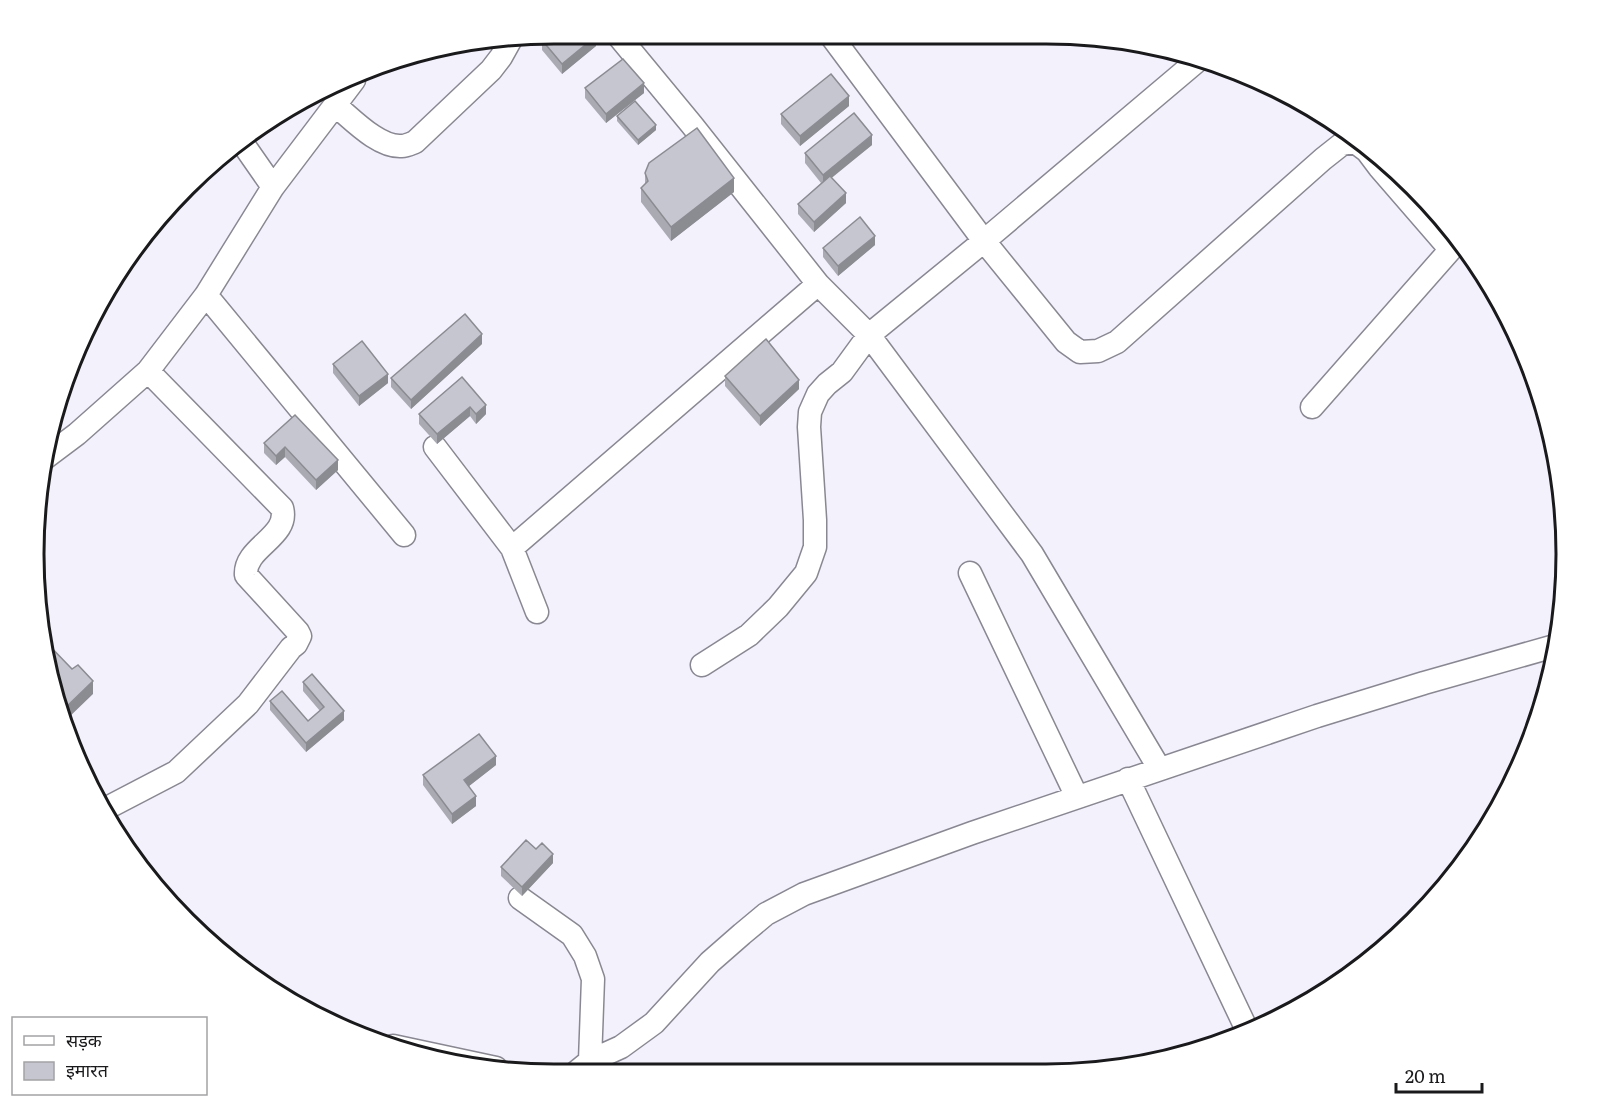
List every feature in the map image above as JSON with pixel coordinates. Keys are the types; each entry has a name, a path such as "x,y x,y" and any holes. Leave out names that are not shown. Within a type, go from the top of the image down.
{"street":[{"path":"624,44 692,125 818,284 869,335 1032,554 1159,768"},
{"path":"837,44 984,241 1066,342 1080,352 1098,351 1117,342 1342,144 1349,143"},
{"path":"335,105 385,144 404,147 415,142 491,70 507,46"},
{"path":"702,665 749,635 778,607 806,573 815,547 809,427 810,412 818,394 842,372 869,335 1193,66"},
{"path":"54,452 77,434 148,371 206,295 273,187 349,86"},
{"path":"245,147 273,187"},
{"path":"1379,166 1441,231"},
{"path":"1312,407 1453,245"},
{"path":"512,548 818,284"},
{"path":"206,295 404,536"},
{"path":"111,806 176,772 248,704 300,636 246,575 251,558 281,524 284,514 282,508 148,371"},
{"path":"435,447 512,548 537,612"},
{"path":"970,573 1077,797"},
{"path":"595,1064 654,1023 710,962 766,914 804,894 972,832 1159,768 1317,716 1548,648"},
{"path":"1128,779 1244,1024"},
{"path":"520,898 572,935 585,956 592,979 586,1064"}],"building":[{"path":"546,44 586,44 562,64"},
{"path":"623,59 644,83 606,114 585,88"},
{"path":"831,74 849,96 800,136 781,114"},
{"path":"635,101 656,125 638,140 617,116"},
{"path":"854,113 872,135 823,175 805,153"},
{"path":"697,128 734,178 671,227 641,188 648,181 645,173 649,163"},
{"path":"830,176 846,193 814,222 798,204"},
{"path":"860,217 875,236 838,266 823,248"},
{"path":"465,314 482,334 411,400 391,378"},
{"path":"766,339 799,380 760,416 725,376"},
{"path":"362,341 388,374 359,396 333,364"},
{"path":"462,377 486,405 476,414 470,407 437,434 419,414"},
{"path":"295,415 338,460 316,480 285,447 276,456 264,443"},
{"path":"52,649 72,669 78,665 93,681 67,706"},
{"path":"312,674 344,711 306,743 270,701 282,691 308,721 324,707 303,682"},
{"path":"479,734 496,756 464,780 476,796 452,814 423,775"},
{"path":"526,840 536,849 542,843 553,854 522,887 501,867"}]}
